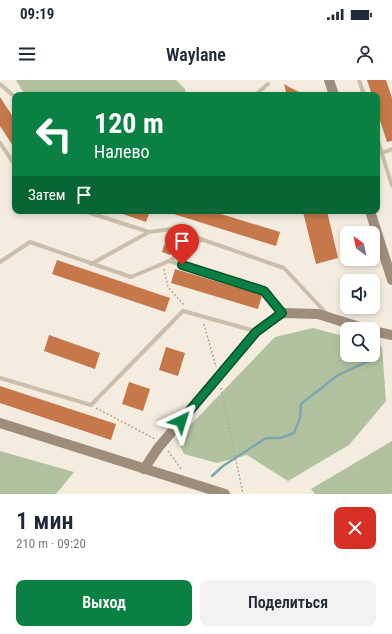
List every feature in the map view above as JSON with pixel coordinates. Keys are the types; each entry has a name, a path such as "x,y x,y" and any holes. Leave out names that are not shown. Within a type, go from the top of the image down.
{"street":[{"path":"329,80 333,92"},
{"path":"371,214 389,259 392,280"},
{"path":"144,469 162,443 256,332 282,313 318,314 343,322"},
{"path":"380,332 392,335"},
{"path":"0,423 225,494"}],"lane":[{"path":"359,80 363,92"},
{"path":"0,84 12,94"},
{"path":"259,92 268,84"},
{"path":"0,143 12,161"},
{"path":"380,147 392,186"},
{"path":"382,153 392,149"},
{"path":"93,214 149,232"},
{"path":"91,264 149,232 172,229 284,268 330,318"},
{"path":"0,262 30,242 130,277 169,261 202,239"},
{"path":"169,261 264,291 282,313"},
{"path":"0,378 91,405 183,311 256,332"}],"path":[{"path":"91,405 162,443 191,483"}],"green space":[{"path":"16,80 176,80 185,89 186,92 23,92"},
{"path":"313,328 340,335 340,362 380,362 380,347 382,347 386,401 349,445 288,481 247,455 217,463 184,454 177,439 275,337"},
{"path":"392,441 392,493 315,494 311,489"},
{"path":"0,451 74,472 56,494 0,494"}],"building":[{"path":"367,80 386,80 392,98 392,141 387,142 380,120 380,92 371,92"},
{"path":"284,84 299,92 286,92"},
{"path":"0,97 12,115 12,144 0,126"},
{"path":"123,214 149,214 146,222"},
{"path":"174,214 221,214 280,232 276,246"},
{"path":"304,214 328,214 338,258 316,264"},
{"path":"164,245 173,248 170,255 162,252"},
{"path":"57,260 170,298 165,312 52,274"},
{"path":"175,269 262,295 258,309 171,283"},
{"path":"49,335 100,353 95,369 44,351"},
{"path":"166,347 185,353 178,376 159,370"},
{"path":"129,382 150,389 143,411 122,404"},
{"path":"0,386 116,424 111,440 0,403"}],"waterway":[{"path":"212,476 223,466 266,438 280,438 294,433 300,418 301,404 338,375 367,362"}],"route":[{"path":"181,421 256,332 282,313 264,291 182,265"}]}
